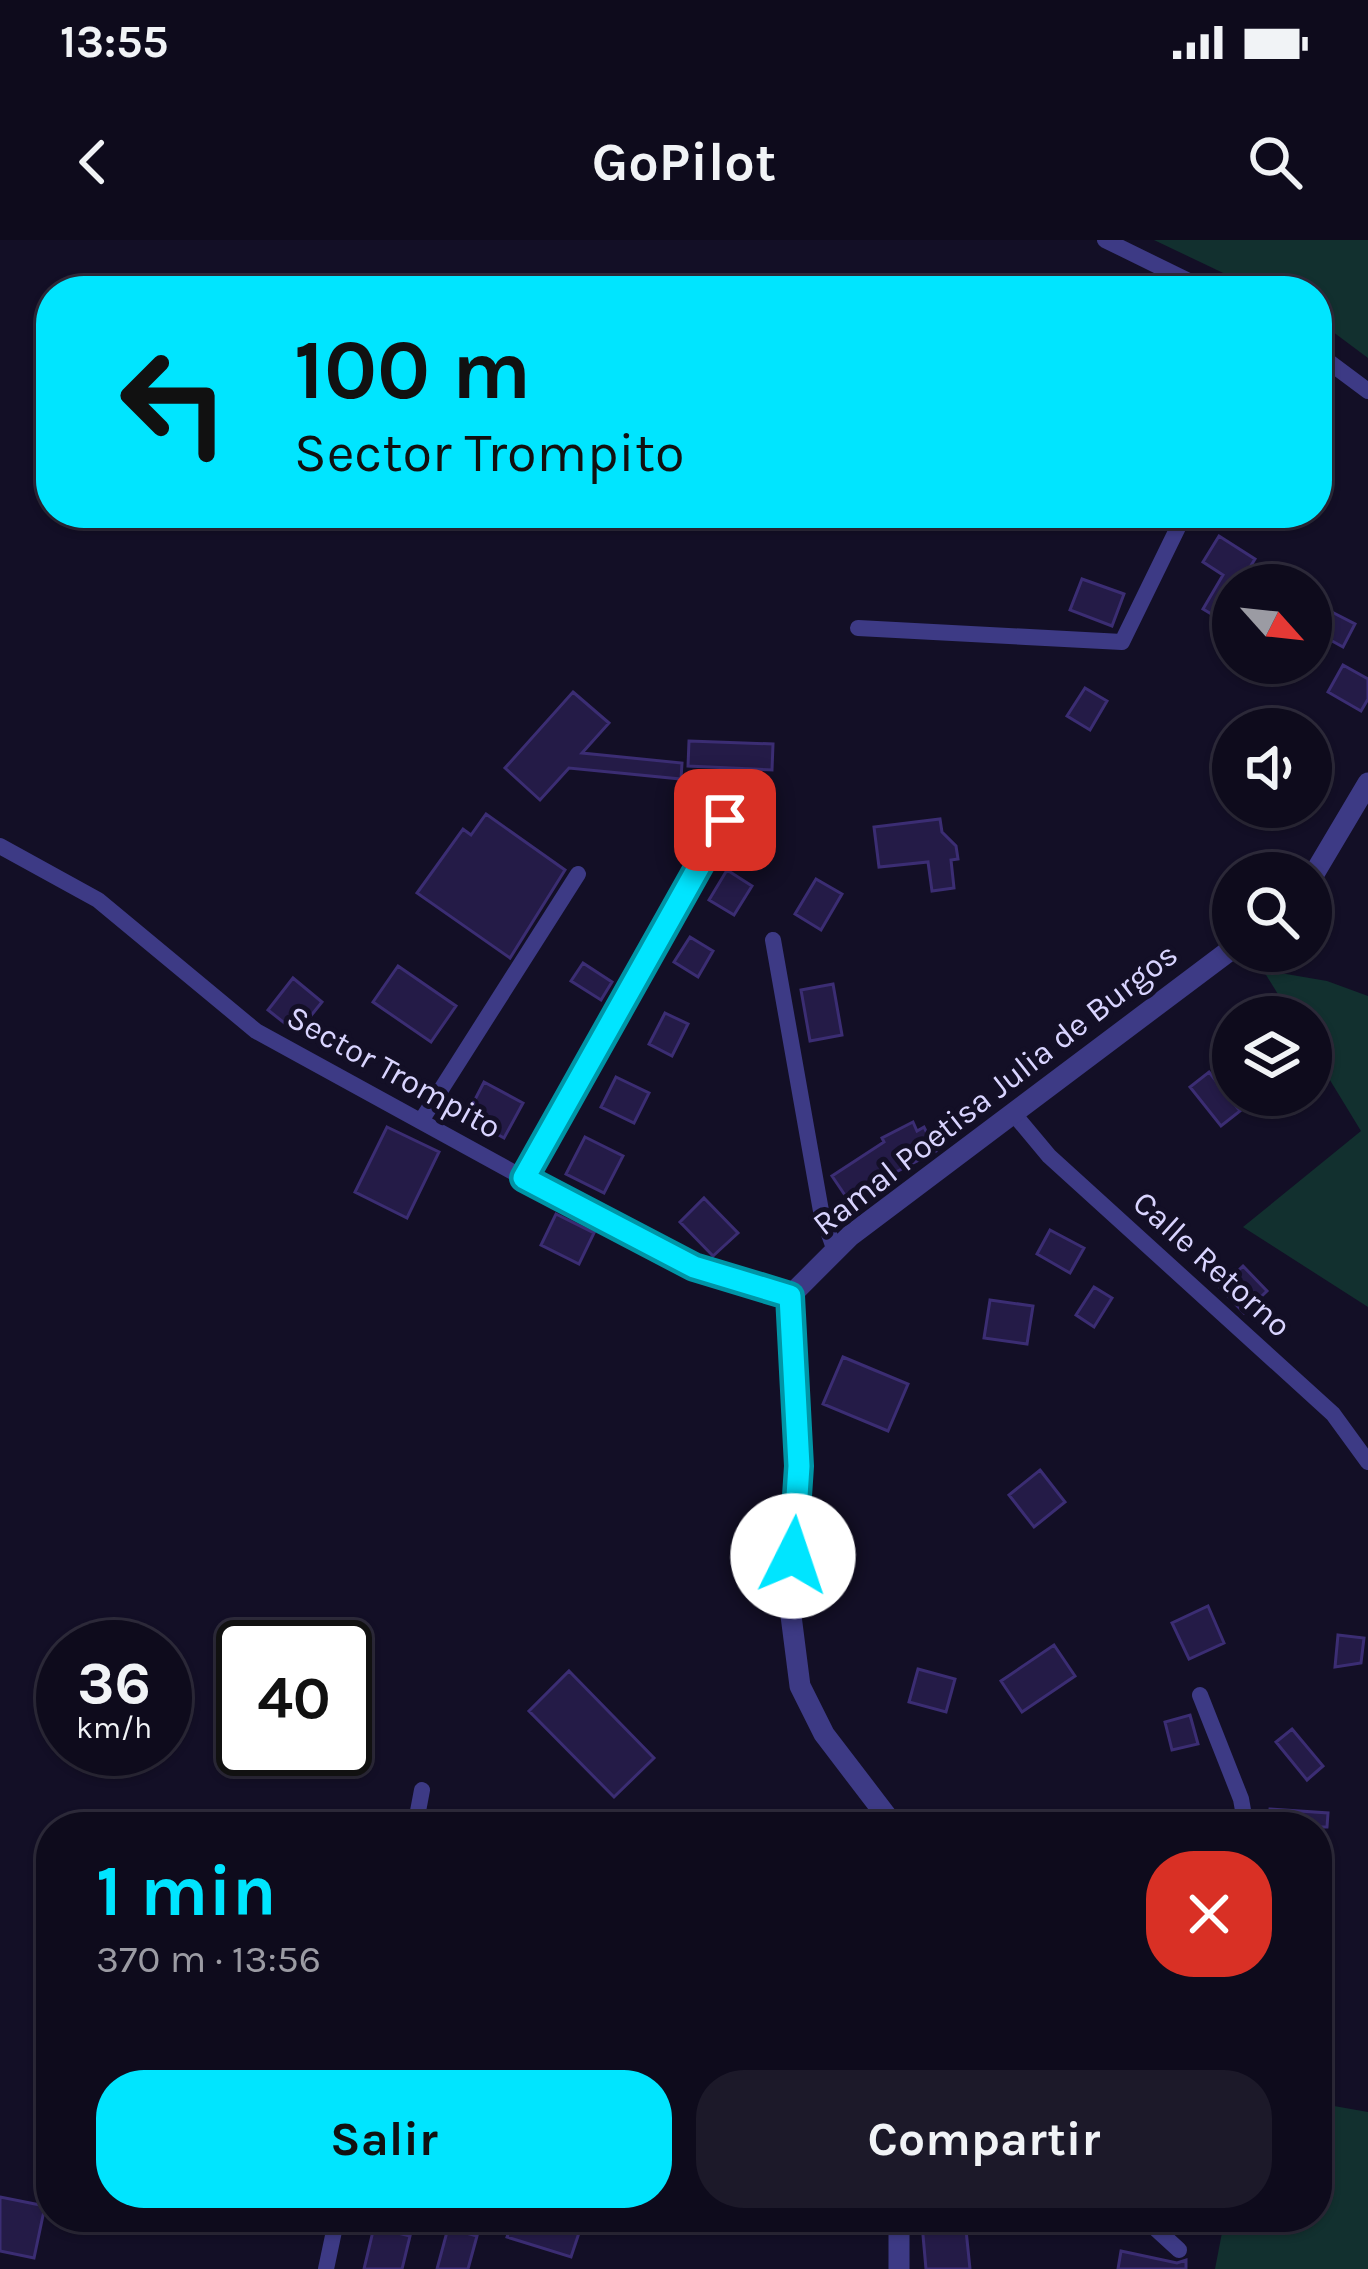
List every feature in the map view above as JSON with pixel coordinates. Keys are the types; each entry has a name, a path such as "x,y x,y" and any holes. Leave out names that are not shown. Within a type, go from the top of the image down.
{"street":[{"path":"1105,240 1178,276"},
{"path":"1332,364 1368,391"},
{"path":"858,628 1122,642 1178,528"},
{"path":"1327,852 1368,783"},
{"path":"524,1178 725,820"},
{"name":"Sector Trompito","path":"0,847 98,900 256,1031 694,1267 790,1296"},
{"path":"421,1121 578,874"},
{"path":"773,940 821,1211 835,1251"},
{"name":"Ramal Poetisa Julia de Burgos","path":"790,1296 850,1236 1212,964"},
{"name":"Calle Retorno","path":"1013,1113 1049,1156 1333,1414 1368,1462"},
{"path":"790,1296 799,1466 789,1600 800,1685 824,1734 884,1812"},
{"path":"1200,1695 1243,1812"},
{"path":"418,1812 422,1790"},
{"path":"326,2269 334,2232"},
{"path":"899,2232 899,2269"},
{"path":"1160,2232 1180,2250"}],"green space":[{"path":"1154,240 1368,240 1368,358 1332,331 1332,276 1230,276"},
{"path":"1264,972 1327,981 1368,996 1368,1307 1243,1227 1361,1131 1332,1083 1332,996 1279,996"},
{"path":"1332,2106 1368,2112 1368,2269 1215,2269 1222,2232 1332,2232"}],"building":[{"path":"1219,536 1255,559 1252,564 1212,564 1212,568 1203,562"},
{"path":"1082,579 1124,594 1112,626 1070,610"},
{"path":"1212,594 1212,614 1203,609"},
{"path":"1332,612 1355,624 1343,647 1332,641"},
{"path":"1343,665 1368,679 1368,699 1361,711 1328,692"},
{"path":"1085,688 1107,701 1090,730 1067,716"},
{"path":"573,692 609,723 582,753 682,763 681,779 569,768 540,800 505,768"},
{"path":"689,741 773,744 772,770 688,766"},
{"path":"486,814 565,870 510,958 417,893 463,829 471,835"},
{"path":"940,819 942,832 956,846 958,859 951,860 954,888 932,891 928,862 879,867 874,827"},
{"path":"727,870 752,886 734,915 709,900"},
{"path":"816,879 842,894 821,930 795,914"},
{"path":"690,937 713,951 698,977 674,962"},
{"path":"583,963 612,982 601,1000 571,981"},
{"path":"398,966 456,1006 431,1042 373,1002"},
{"path":"293,978 322,1002 297,1033 268,1010"},
{"path":"833,984 842,1035 810,1041 801,990"},
{"path":"665,1013 688,1024 672,1056 649,1044"},
{"path":"1209,1072 1212,1076 1212,1115 1190,1087"},
{"path":"616,1077 649,1093 634,1123 601,1107"},
{"path":"484,1082 523,1103 504,1138 466,1117"},
{"path":"1213,1116 1234,1116 1221,1126"},
{"path":"913,1122 917,1131 924,1127 936,1151 875,1183 879,1190 853,1207 832,1176 884,1142 882,1138"},
{"path":"387,1127 439,1152 407,1218 355,1192"},
{"path":"585,1137 623,1156 604,1193 566,1174"},
{"path":"704,1198 738,1233 713,1256 680,1222"},
{"path":"556,1214 594,1233 579,1264 541,1245"},
{"path":"1050,1230 1084,1248 1070,1273 1037,1254"},
{"path":"1243,1266 1267,1291 1244,1313 1220,1288"},
{"path":"1094,1287 1112,1298 1094,1327 1076,1315"},
{"path":"990,1300 1033,1306 1027,1344 984,1338"},
{"path":"843,1357 908,1384 888,1431 823,1404"},
{"path":"1040,1470 1065,1502 1034,1527 1009,1495"},
{"path":"1208,1606 1224,1643 1189,1659 1172,1623"},
{"path":"1338,1635 1364,1638 1361,1663 1335,1667"},
{"path":"1054,1645 1075,1676 1022,1712 1001,1681"},
{"path":"918,1669 955,1679 946,1712 909,1702"},
{"path":"569,1671 654,1758 614,1797 529,1711"},
{"path":"1190,1715 1198,1744 1172,1750 1165,1722"},
{"path":"1292,1729 1323,1766 1307,1780 1276,1742"},
{"path":"0,2197 36,2204 40,2232 34,2258 0,2251"},
{"path":"373,2232 410,2236 402,2269 364,2269"},
{"path":"447,2232 477,2236 468,2269 437,2269"},
{"path":"509,2232 579,2232 571,2257 507,2237"},
{"path":"923,2232 966,2232 970,2269 926,2269"},
{"path":"1121,2251 1177,2263 1186,2260 1186,2269 1118,2269"}],"route":[{"path":"725,820 524,1178 694,1267 790,1296 799,1466 793,1556"}]}
